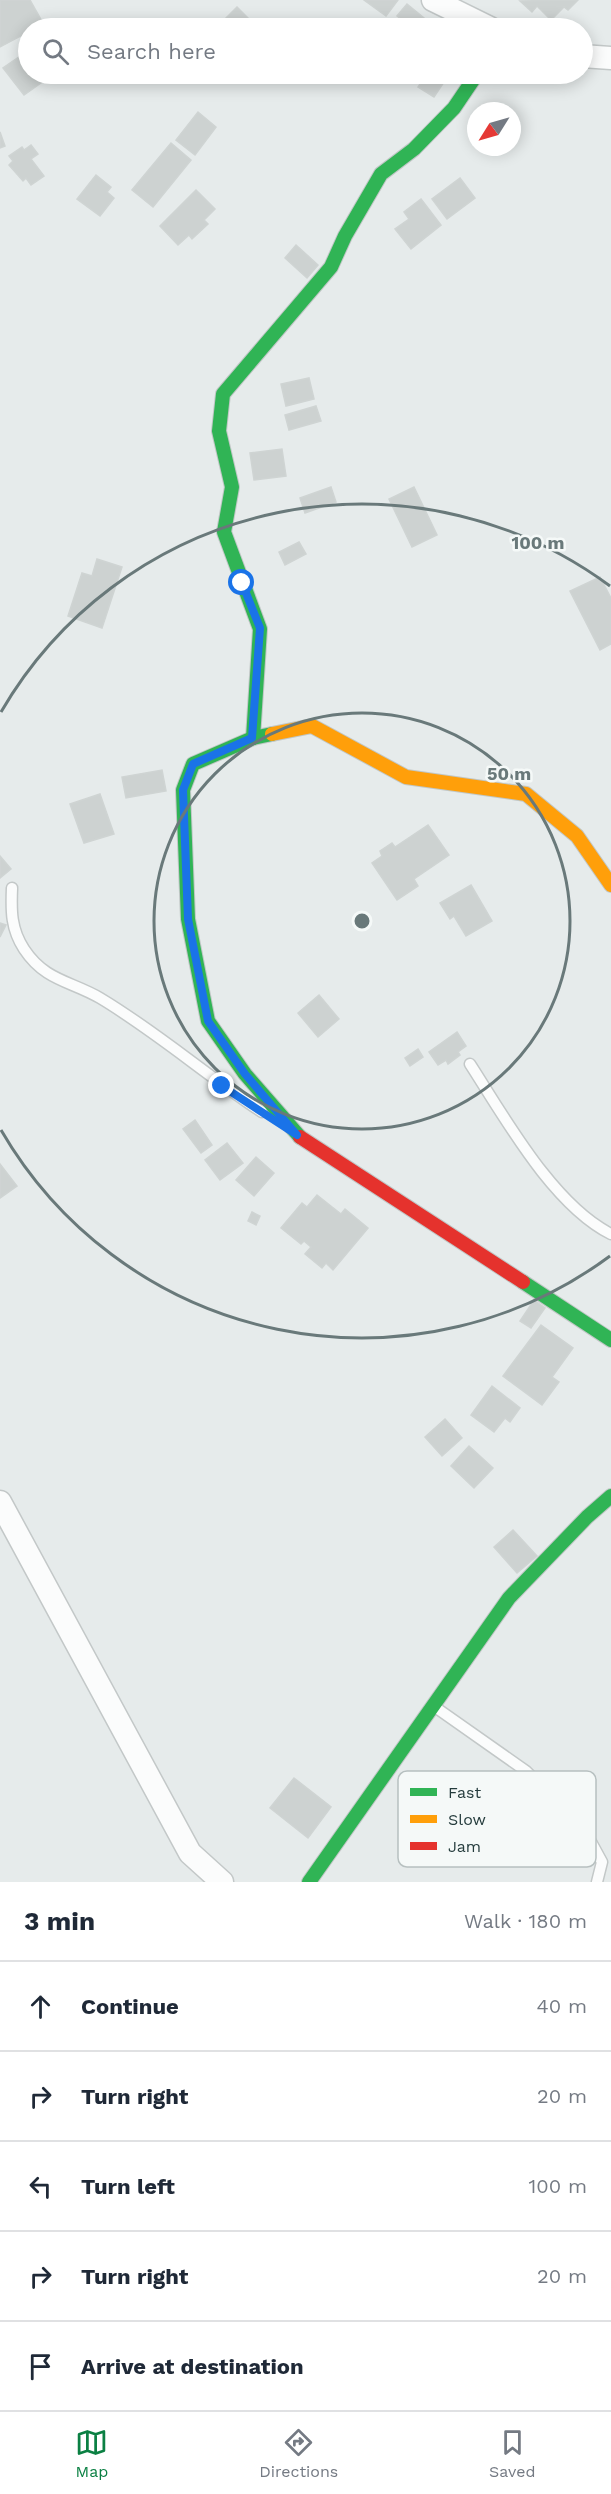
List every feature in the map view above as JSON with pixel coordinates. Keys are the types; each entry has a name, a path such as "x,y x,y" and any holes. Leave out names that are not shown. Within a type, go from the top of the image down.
{"street":[{"path":"433,0 470,18"},
{"path":"593,57 611,58"},
{"path":"252,738 260,628 224,532 232,487 219,431 223,394 331,267 345,236 381,174 414,149 446,116 470,84"},
{"path":"611,885 577,836 526,794 405,777 312,726 252,738 193,764 183,790 188,919 208,1021 245,1074 297,1135 611,1340"},
{"path":"309,1882 435,1707 509,1598 587,1517 611,1496"},
{"path":"2,1508 190,1853 222,1882"}],"lane":[{"path":"12,888 10,920 25,950 47,976 98,997 187,1056 222,1086 297,1135"},
{"path":"470,1064 540,1168 577,1209 611,1234"},
{"path":"435,1707 526,1771"},
{"path":"596,1851 602,1862 597,1882"}],"building":[{"path":"0,0 30,0 40,18 18,18 18,37 0,47"},
{"path":"364,0 398,0 386,16"},
{"path":"578,0 568,10 564,7 553,18 549,18 537,6 532,12 520,1"},
{"path":"407,4 424,18 400,18 397,16"},
{"path":"237,7 248,18 226,18"},
{"path":"18,58 18,84 39,84 24,95 3,68"},
{"path":"420,84 443,84 434,97 418,87"},
{"path":"198,112 216,127 195,155 176,140"},
{"path":"0,132 5,146 0,148"},
{"path":"171,143 191,160 153,207 132,190"},
{"path":"31,145 38,154 31,159 44,176 31,185 26,178 23,181 9,165 13,161 9,156 22,147 24,150"},
{"path":"96,175 111,187 107,192 114,198 100,216 77,199"},
{"path":"460,178 475,198 447,219 432,199"},
{"path":"196,190 215,209 204,220 208,224 192,239 189,235 178,245 160,226"},
{"path":"421,199 441,225 411,249 395,229 409,219 404,212"},
{"path":"296,245 318,265 307,278 285,258"},
{"path":"309,378 314,399 286,406 281,384"},
{"path":"316,406 321,421 289,430 285,415"},
{"path":"282,449 286,476 254,480 250,453"},
{"path":"331,487 336,502 305,513 300,498"},
{"path":"414,487 437,535 412,547 389,499"},
{"path":"299,542 306,554 285,565 279,552"},
{"path":"97,559 122,567 102,628 68,616 82,573 92,576"},
{"path":"600,577 611,598 611,644 600,650 570,591"},
{"path":"162,770 166,791 126,798 122,777"},
{"path":"100,794 114,834 84,843 70,804"},
{"path":"428,825 449,855 414,879 418,886 397,900 372,863 382,856 380,851 392,843 395,847"},
{"path":"0,856 11,869 0,878"},
{"path":"471,885 492,921 466,936 454,916 450,919 440,903"},
{"path":"0,923 6,925 0,937"},
{"path":"319,995 339,1019 318,1037 298,1013"},
{"path":"457,1032 466,1046 458,1052 460,1055 448,1064 446,1060 438,1065 429,1052"},
{"path":"418,1049 423,1057 410,1066 405,1058"},
{"path":"195,1120 212,1145 201,1153 183,1129"},
{"path":"227,1143 243,1163 220,1180 205,1160"},
{"path":"256,1157 274,1173 254,1196 236,1180"},
{"path":"0,1164 17,1186 0,1198"},
{"path":"317,1195 341,1214 345,1209 368,1228 333,1270 326,1263 322,1268 305,1254 311,1247 304,1241 301,1244 281,1228 302,1203 307,1207"},
{"path":"252,1212 260,1216 256,1225 248,1221"},
{"path":"534,1300 545,1308 531,1328 520,1321"},
{"path":"541,1325 573,1348 552,1377 559,1382 542,1405 503,1376"},
{"path":"492,1386 520,1408 510,1422 505,1418 494,1432 471,1415"},
{"path":"445,1419 462,1438 442,1456 425,1437"},
{"path":"469,1446 493,1468 474,1488 451,1466"},
{"path":"513,1530 537,1556 517,1573 494,1547"},
{"path":"294,1778 331,1807 308,1838 270,1808"}],"traffic: fast":[{"path":"253,738 260,629 224,532 232,487 219,431 223,394 331,267 345,236 381,174 414,149 454,108 470,84"},
{"path":"272,734 253,738 193,764 183,790 188,919 208,1021 245,1074 300,1137"},
{"path":"523,1282 611,1340"},
{"path":"309,1882 509,1598 587,1517 611,1496"}],"traffic: slow":[{"path":"272,734 312,726 406,777 526,794 577,836 611,885"}],"traffic: jam":[{"path":"300,1137 523,1282"}],"route":[{"path":"222,1086 297,1135 245,1074 208,1021 188,919 183,790 193,764 252,738 260,628 242,583"}]}
